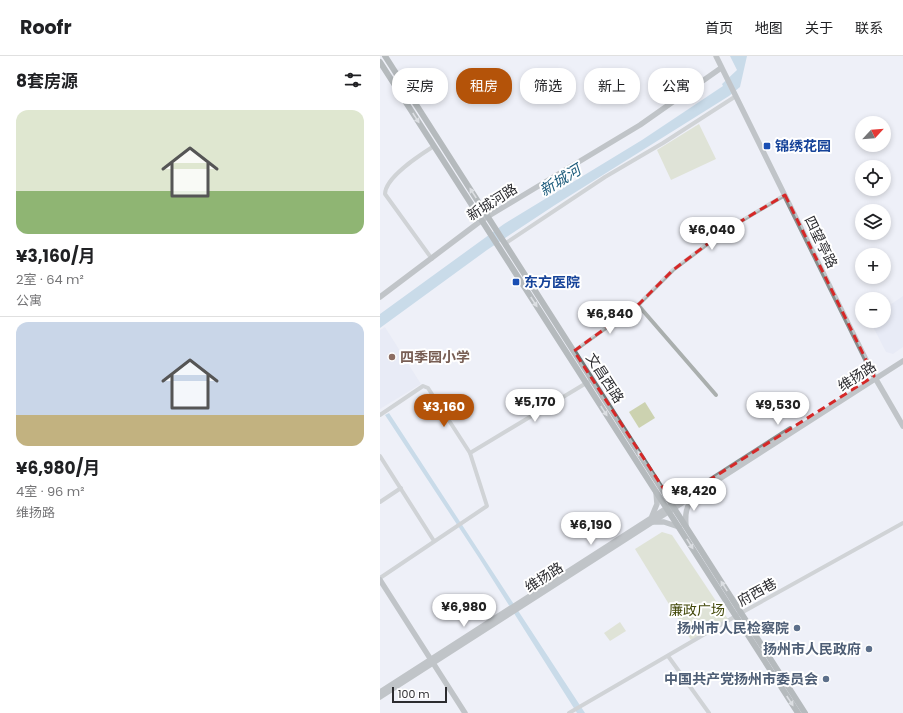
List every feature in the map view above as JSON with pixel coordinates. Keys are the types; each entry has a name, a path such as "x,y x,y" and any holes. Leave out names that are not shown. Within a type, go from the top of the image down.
{"main road":[{"name":"文昌西路","path":"386,56 574,351 589,381 656,492 805,713"},
{"name":"文昌西路","path":"380,62 488,231 663,488 798,713"}],"street":[{"name":"四望亭路","path":"716,56 875,377 903,426"},
{"name":"新城河路","path":"380,297 482,220 640,125 722,68"},
{"path":"505,242 604,177 663,143 735,94"},
{"path":"432,259 385,194 385,189 403,168 434,146"},
{"path":"574,351 638,305 673,270 726,230 785,195"},
{"path":"638,305 716,395"},
{"name":"维扬路","path":"875,377 903,357"},
{"name":"维扬路","path":"380,692 432,661 875,377 903,361"},
{"path":"470,453 589,381"},
{"path":"380,415 425,386 428,388 470,453 487,506 380,579 465,713"},
{"path":"380,456 434,541"},
{"path":"380,502 401,488"},
{"path":"663,488 672,493 693,493 686,511 686,526"},
{"path":"656,492 657,504 651,520 664,522 679,527"},
{"name":"府西巷","path":"571,712 738,615 903,523"},
{"path":"668,656 706,712"},
{"name":"维扬路","path":"380,697 432,661"}],"highlighted area":[{"path":"785,195 874,376 692,491 680,494 663,488 574,351 639,304 673,270 726,230"}],"shaded area":[{"path":"903,296 903,347 893,354 886,352 874,328 891,328 891,304"},
{"name":"四季园小学","path":"385,327 421,384 380,409 380,330"}],"green space":[{"path":"699,124 716,159 671,180 657,150"},
{"path":"645,402 655,418 639,428 629,412"},
{"name":"廉政广场","path":"662,532 672,535 728,619 691,640 635,549"},
{"path":"620,622 626,631 610,641 604,633"}],"water":[{"path":"730,56 747,56 740,87 729,96 555,205 487,250 380,328 380,314 504,224 642,140 696,104 704,104 704,99 723,86 722,84 737,70"},
{"path":"389,413 585,713 577,713 479,558 385,415"}],"place":[{"name":"锦绣花园","path":"767,146"},
{"name":"东方医院","path":"516,282"},
{"name":"四季园小学","path":"392,357"},
{"name":"扬州市人民检察院","path":"797,628"},
{"name":"扬州市人民政府","path":"869,649"},
{"name":"中国共产党扬州市委员会","path":"826,679"}],"water label":[{"name":"新城河","path":"560,180"}]}
